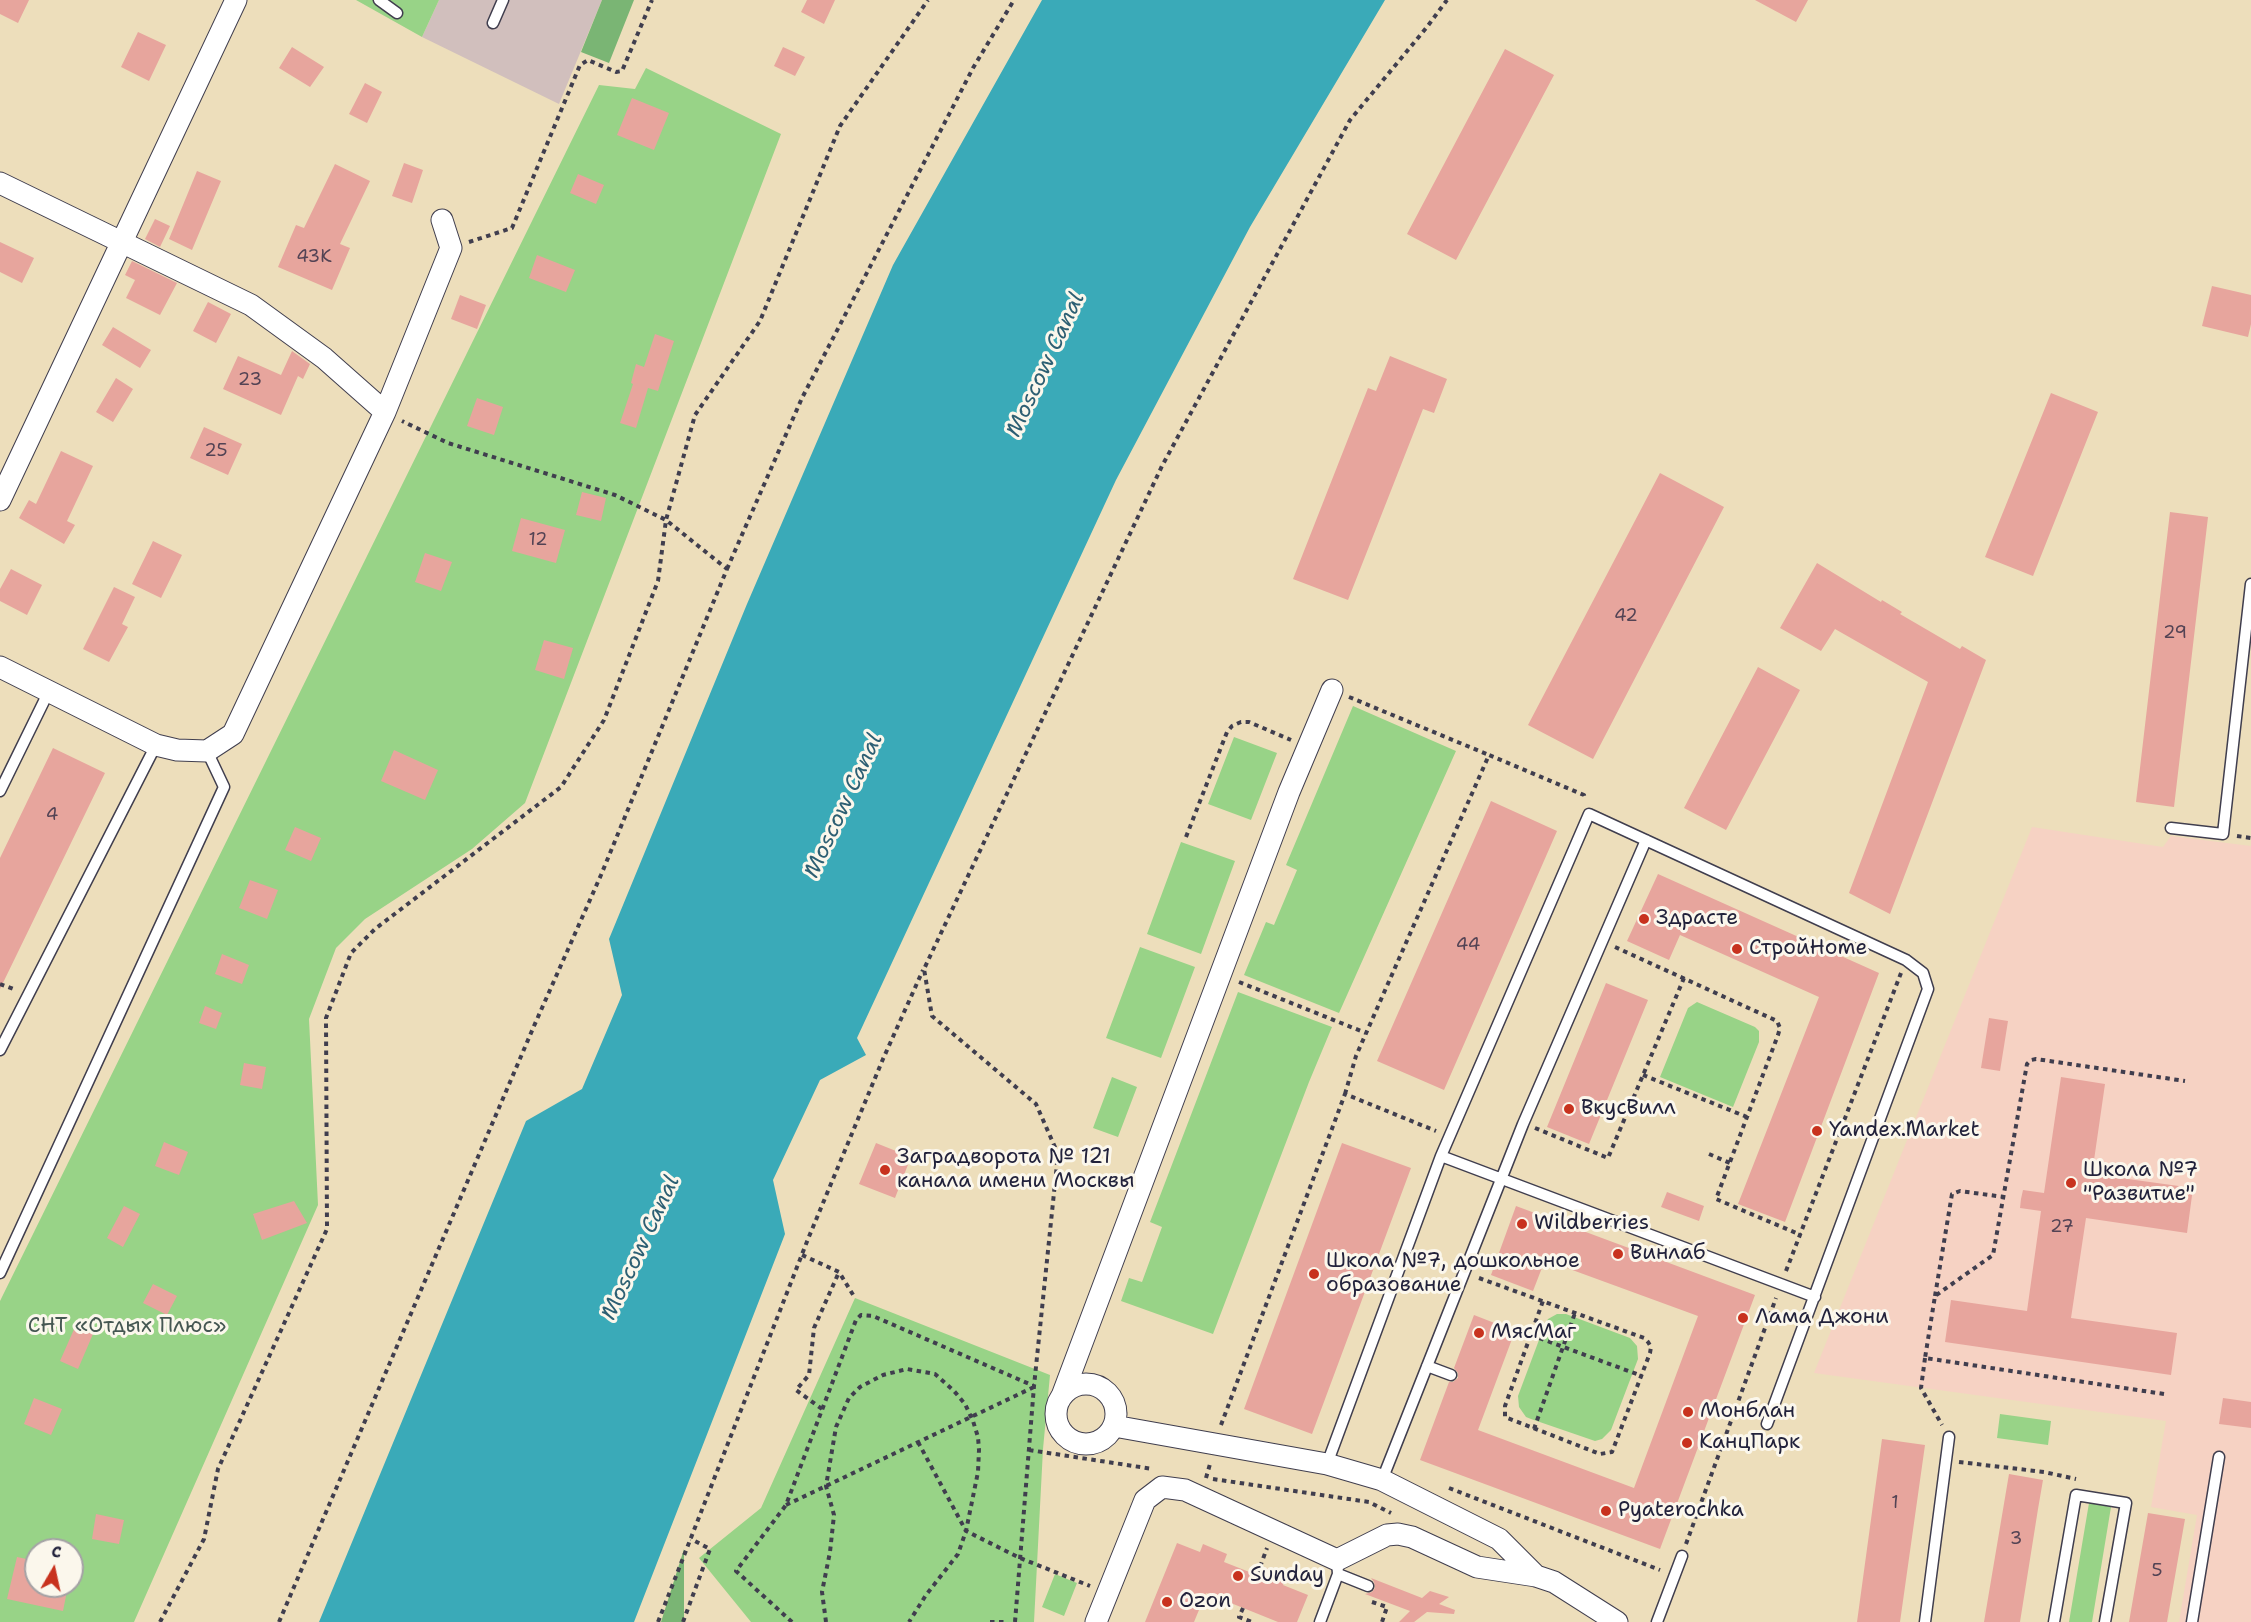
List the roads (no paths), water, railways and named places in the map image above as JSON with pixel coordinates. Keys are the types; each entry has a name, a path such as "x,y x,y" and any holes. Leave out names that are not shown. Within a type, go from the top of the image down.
{"street":[{"path":"0,500 236,0"},
{"path":"0,183 251,305 324,358 385,412"},
{"path":"0,667 156,745 177,750 207,751 233,734 385,412 451,248 442,220"},
{"path":"1062,1396 1077,1386 1087,1384 1097,1386 1112,1399 1116,1408 1114,1426 1102,1440 1084,1444 1067,1438 1057,1423 1056,1414 1062,1396 1288,792 1332,690"},
{"path":"1114,1426 1327,1464 1382,1480 1499,1539 1536,1576"},
{"path":"1096,1622 1145,1500 1162,1487 1185,1490 1274,1531 1337,1567 1387,1535 1398,1534 1412,1537 1477,1567 1536,1576 1554,1582 1617,1622"}],"lane":[{"path":"379,0 397,13"},
{"path":"492,23 503,0"},
{"path":"2171,828 2223,834 2251,584"},
{"path":"0,791 49,691"},
{"path":"0,1050 156,745"},
{"path":"0,1273 224,787 207,751"},
{"path":"1327,1464 1448,1136 1589,814 1906,960 1923,973 1928,989 1767,1424"},
{"path":"1382,1480 1523,1124 1646,840"},
{"path":"1441,1156 1815,1297"},
{"path":"1427,1366 1451,1375"},
{"path":"1925,1622 1949,1437"},
{"path":"2192,1622 2219,1457"},
{"path":"2054,1622 2076,1495 2126,1503 2105,1622"},
{"path":"1657,1622 1682,1556"},
{"path":"1320,1622 1337,1567 1368,1586"}],"water":[{"name":"Moscow Canal","path":"1042,0 1385,0 1250,227 1116,480 857,1038 866,1055 820,1080 773,1180 785,1234 634,1622 319,1622 526,1121 582,1089 622,995 609,939 747,604 893,265"}],"place":[{"name":"Здрасте","path":"1644,919"},
{"name":"СтройHome","path":"1737,949"},
{"name":"ВкусВилл","path":"1569,1109"},
{"name":"Yandex.Market","path":"1817,1131"},
{"name":"Заградворота № 121 канала имени Москвы","path":"885,1170"},
{"name":"Школа №7 \"Развитие\"","path":"2071,1183"},
{"name":"Wildberries","path":"1522,1224"},
{"name":"Винлаб","path":"1618,1254"},
{"name":"Школа №7, дошкольное образование","path":"1314,1274"},
{"name":"Лама Джони","path":"1743,1318"},
{"name":"МясМаг","path":"1479,1333"},
{"name":"Монблан","path":"1688,1412"},
{"name":"КанцПарк","path":"1687,1443"},
{"name":"Pyaterochka","path":"1606,1511"},
{"name":"Sunday","path":"1238,1576"},
{"name":"Ozon","path":"1167,1602"}],"park label":[{"name":"СНТ «Отдых Плюс»","path":"127,1327"}]}
